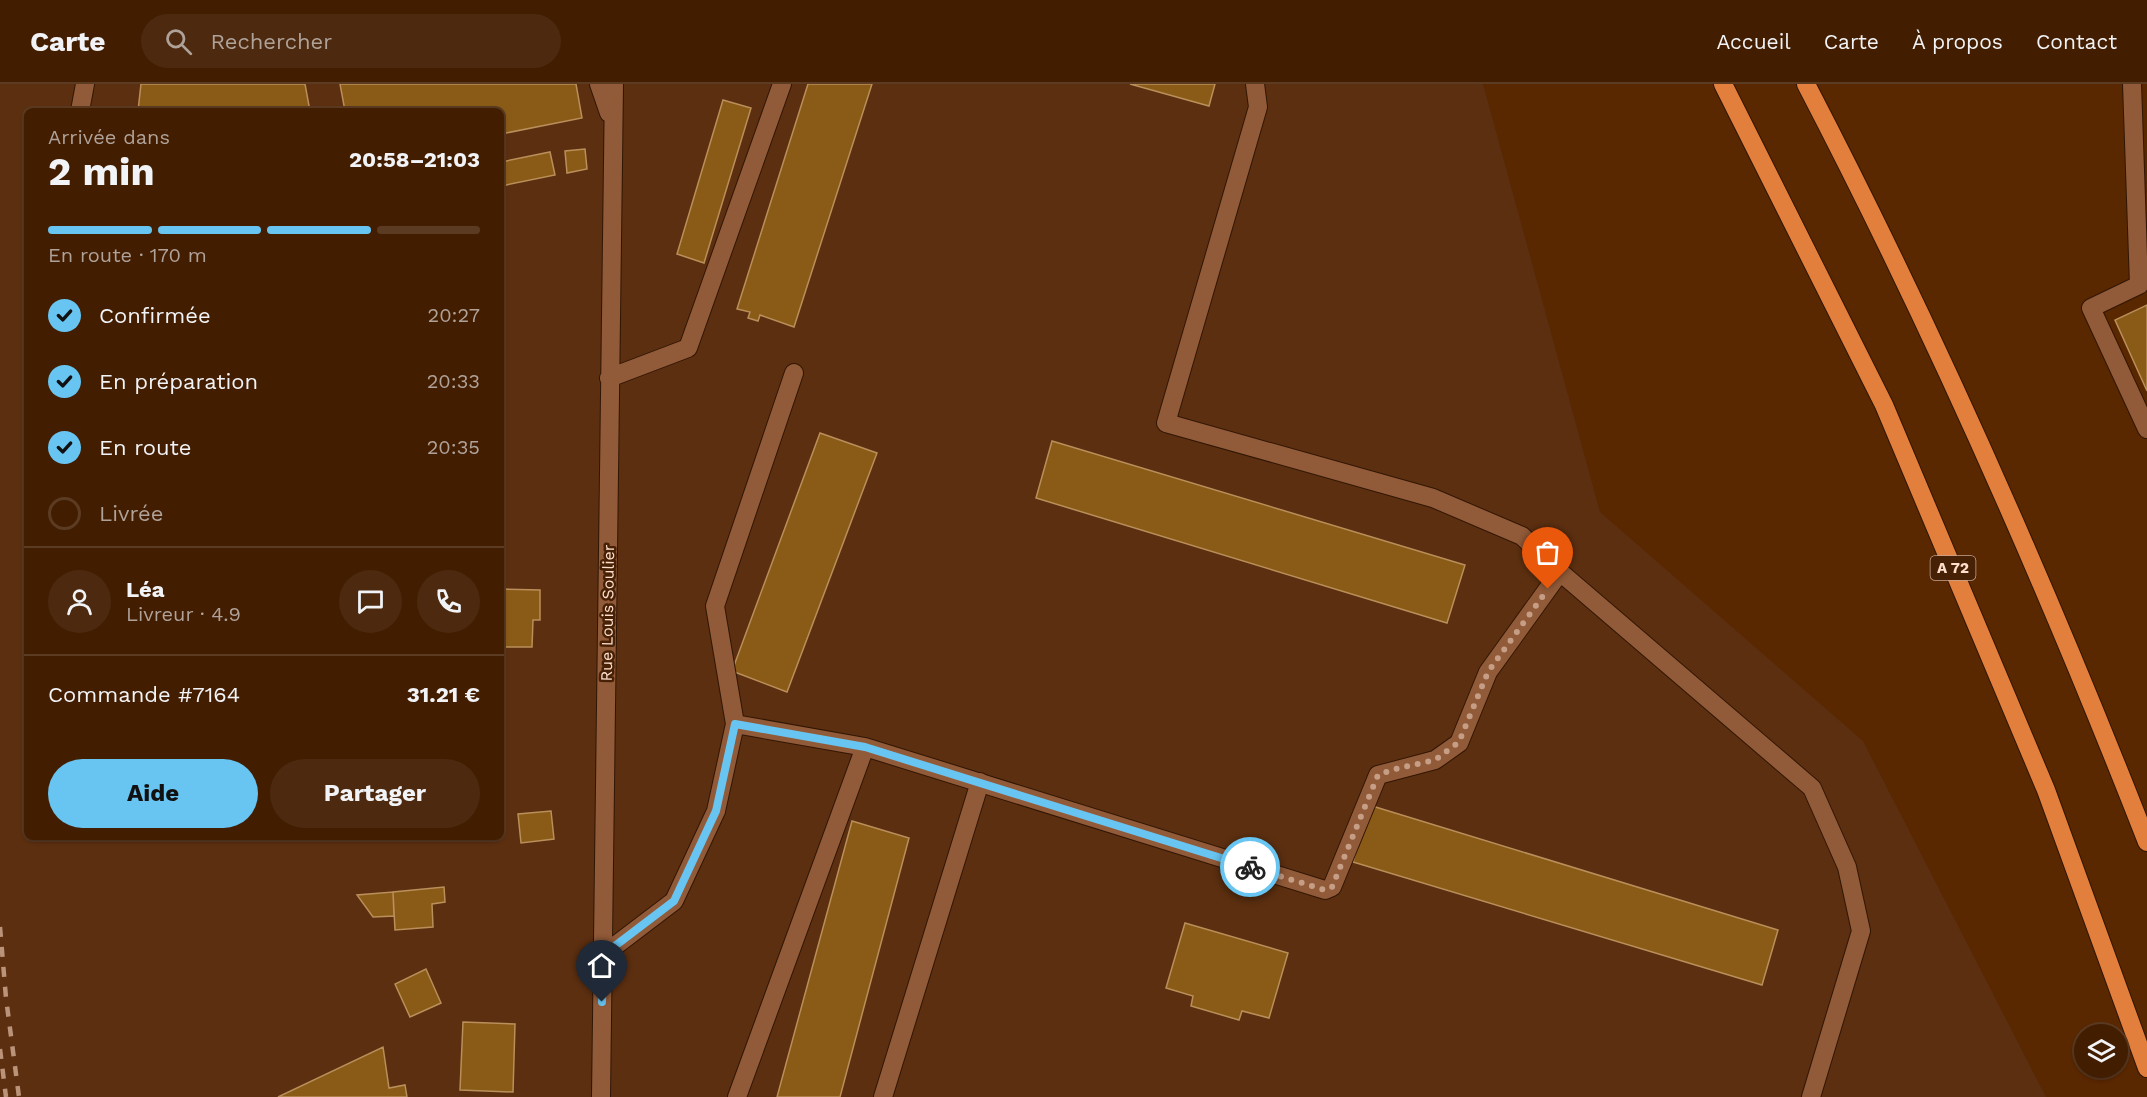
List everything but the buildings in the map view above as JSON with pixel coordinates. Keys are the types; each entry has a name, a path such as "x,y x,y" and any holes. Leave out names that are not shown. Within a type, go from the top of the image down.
{"highway":[{"name":"A 72","path":"1724,84 1884,405 2046,790 2147,1068"},
{"path":"1806,84 1858,184 1978,440 2051,604 2147,842"}],"street":[{"path":"81,108 85,84"},
{"name":"Rue Louis Soulier","path":"599,84 614,129"},
{"name":"Rue Louis Soulier","path":"601,1097 614,84"},
{"path":"609,378 688,348 782,84"},
{"path":"1255,84 1258,107 1166,423 1433,498 1522,536 1560,572 1812,788 1847,867 1861,931 1811,1097"},
{"path":"2132,84 2139,285 2091,308 2147,429"},
{"path":"603,955 674,901 716,811 735,724 715,606 794,373"},
{"path":"735,724 865,747 1325,890 1332,887 1378,775 1435,760 1459,742 1488,672 1560,572"},
{"path":"737,1097 865,747"},
{"path":"883,1097 980,782"}],"shaded area":[{"path":"0,84 1483,84 1600,512 1863,741 2046,1097 0,1097"}],"railway":[{"path":"0,927 6,998 19,1097"},
{"path":"0,1049 6,1097"}],"way so far":[{"path":"1250,867 1325,890 1332,887 1370,789 1378,775 1435,760 1459,742 1488,672 1548,589"}],"route":[{"path":"602,1002 603,955 674,901 716,811 735,724 865,747 1250,867"}]}
